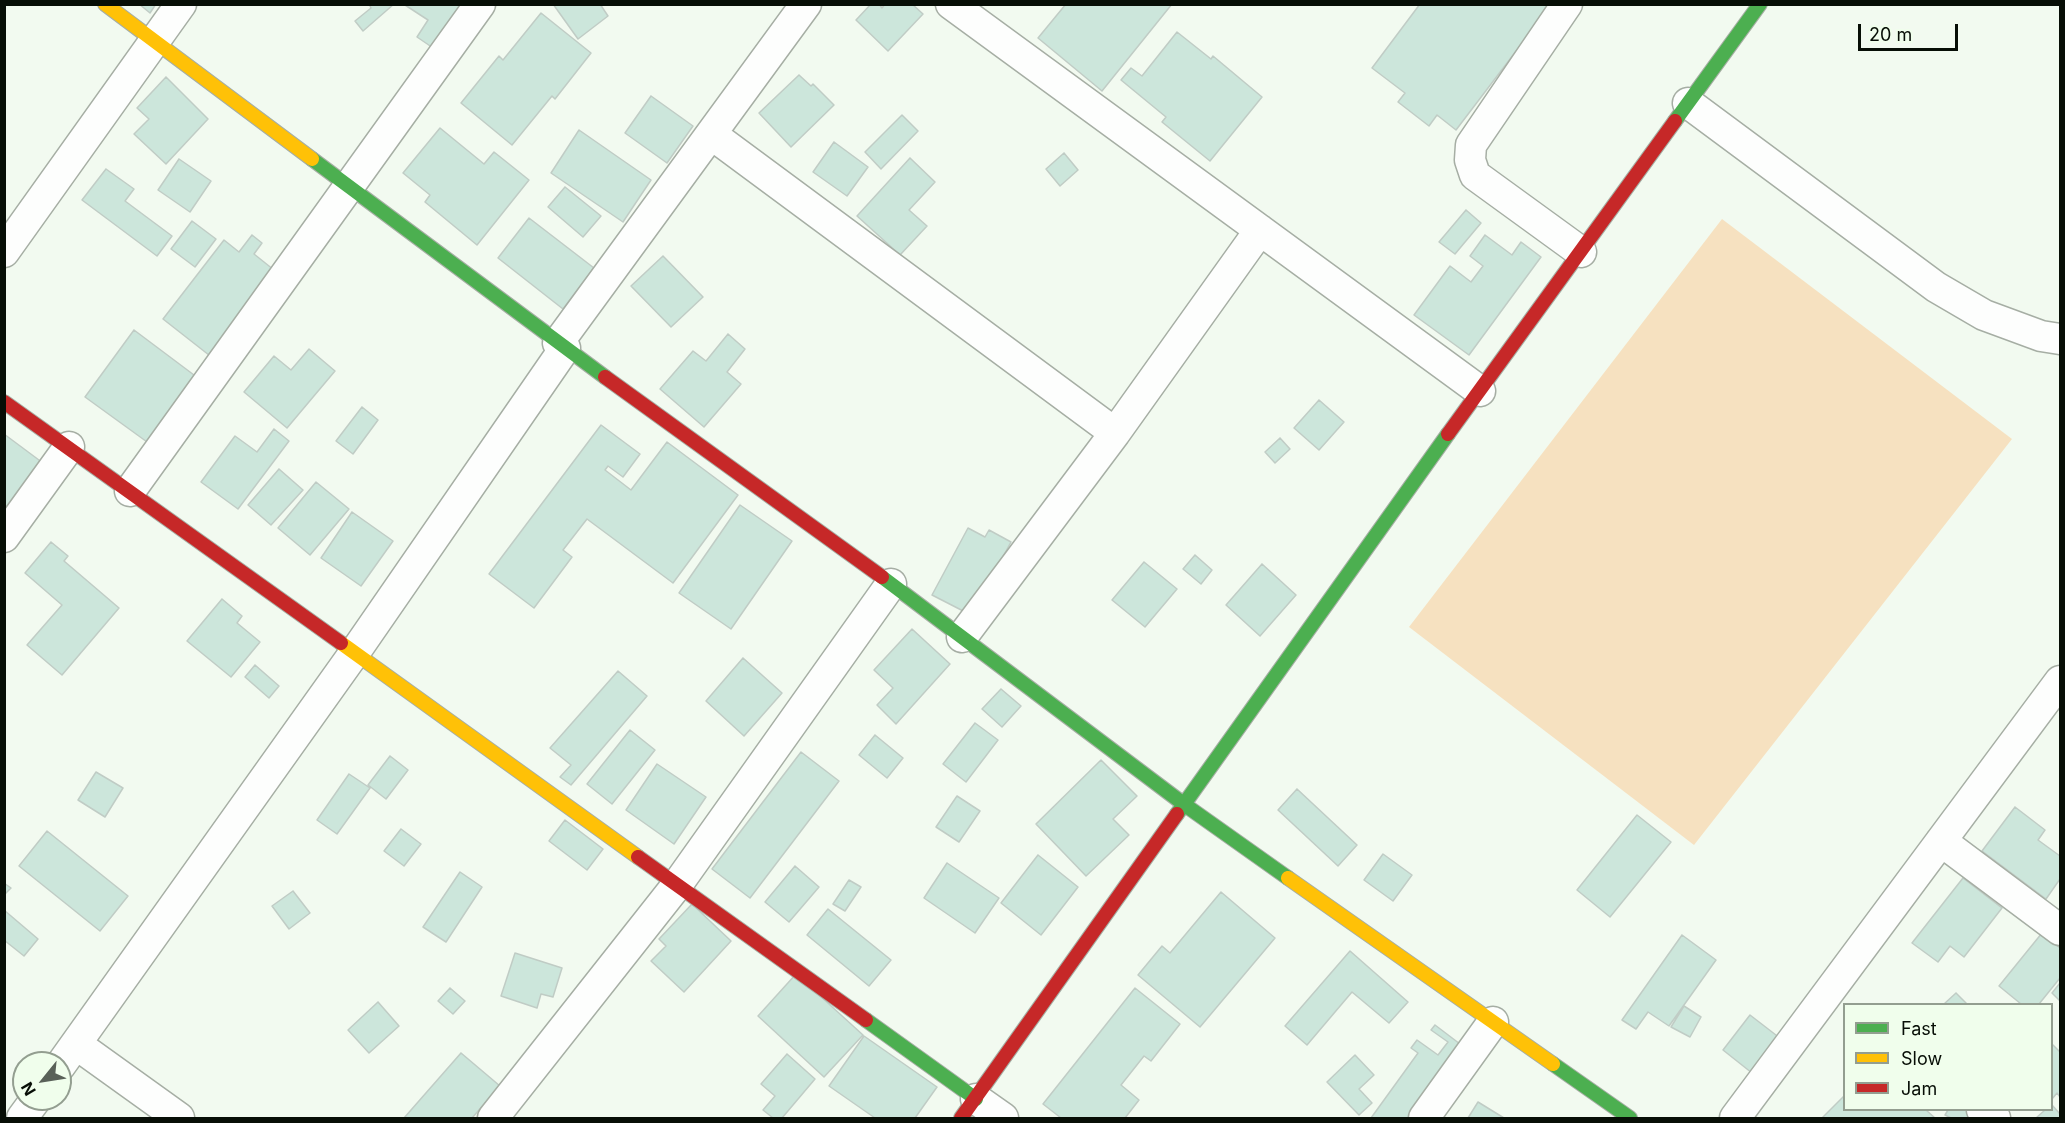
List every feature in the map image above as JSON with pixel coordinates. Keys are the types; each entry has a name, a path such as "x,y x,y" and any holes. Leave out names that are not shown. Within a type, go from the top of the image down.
{"main road":[{"path":"105,4 561,345 891,584 1185,804 1630,1119"},
{"path":"4,402 677,885 968,1109 1480,391 1760,4"}],"street":[{"path":"4,252 181,4"},
{"path":"130,491 480,4"},
{"path":"71,1051 355,652 561,345 806,4"},
{"path":"951,4 1480,391"},
{"path":"1567,4 1471,145 1470,160 1475,175 1581,252"},
{"path":"1688,103 1936,286 1984,315 2041,336 2061,339"},
{"path":"711,134 1115,433"},
{"path":"962,637 1115,433 1260,230"},
{"path":"4,537 69,447"},
{"path":"493,1119 677,885 891,584"},
{"path":"1735,1119 1836,1002 1941,841 2061,681"},
{"path":"1941,841 2061,930"},
{"path":"1424,1119 1493,1022"},
{"path":"72,1057 179,1119"},
{"path":"968,1109 1003,1119"}],"shaded area":[{"path":"1722,219 2012,439 1694,845 1409,627"}],"building":[{"path":"139,4 156,4 150,13"},
{"path":"369,4 394,4 363,31 355,21 371,8"},
{"path":"466,4 436,50 417,37 428,20 405,5"},
{"path":"553,4 600,4 608,16 578,39"},
{"path":"871,4 879,4 882,8 885,4 912,4 923,14 888,51 856,20"},
{"path":"1066,4 1172,4 1102,91 1038,38"},
{"path":"1420,4 1552,4 1456,130 1437,115 1429,126 1398,102 1405,93 1372,68"},
{"path":"541,13 591,53 555,99 552,96 512,145 461,103 499,56 503,60"},
{"path":"1177,32 1211,59 1213,56 1262,97 1210,161 1162,122 1166,117 1121,80 1131,68 1142,76"},
{"path":"799,75 811,86 813,84 834,105 791,147 759,113"},
{"path":"166,77 208,119 166,164 134,134 149,119 137,108"},
{"path":"651,96 693,126 667,163 625,133"},
{"path":"902,115 918,131 881,169 865,152"},
{"path":"440,128 484,164 494,152 529,180 477,245 425,202 430,195 403,173"},
{"path":"579,130 651,180 623,222 551,173"},
{"path":"834,142 868,167 847,196 813,172"},
{"path":"1064,153 1078,170 1060,186 1046,169"},
{"path":"910,158 935,182 909,210 927,226 900,255 857,216"},
{"path":"179,159 211,181 190,212 158,190"},
{"path":"106,169 134,189 125,201 172,236 157,256 82,200"},
{"path":"565,187 601,216 583,237 548,207"},
{"path":"1466,210 1481,223 1455,254 1439,242"},
{"path":"529,218 594,268 563,309 498,258"},
{"path":"192,221 216,239 195,267 171,249"},
{"path":"252,235 262,243 254,254 279,274 214,359 163,319 224,240 239,252"},
{"path":"1485,235 1512,255 1521,242 1541,257 1469,355 1414,315 1450,266 1471,282 1483,266 1470,256"},
{"path":"663,256 703,297 671,327 631,286"},
{"path":"134,330 202,381 154,447 85,397"},
{"path":"728,334 745,349 727,372 741,384 704,427 660,389 693,351 706,361"},
{"path":"309,349 335,371 287,428 244,392 274,356 291,370"},
{"path":"1319,400 1344,422 1319,450 1294,428"},
{"path":"362,407 378,420 353,454 336,441"},
{"path":"601,425 640,454 623,477 608,466 605,470 631,490 667,442 738,495 673,583 587,519 563,550 572,557 534,608 489,574"},
{"path":"274,429 289,441 238,509 201,482 235,436 257,452"},
{"path":"4,434 47,466 4,523"},
{"path":"1280,438 1290,449 1275,463 1265,452"},
{"path":"279,469 303,490 271,525 248,505"},
{"path":"316,482 349,509 310,555 278,528"},
{"path":"740,505 792,541 731,629 679,593"},
{"path":"352,512 393,541 361,586 321,558"},
{"path":"968,528 985,537 989,530 1011,542 971,615 932,595"},
{"path":"51,542 68,556 64,561 119,608 62,675 27,645 62,605 25,573"},
{"path":"1195,555 1212,570 1201,584 1183,569"},
{"path":"1144,562 1177,589 1145,627 1112,600"},
{"path":"1262,564 1296,595 1260,636 1226,605"},
{"path":"222,599 242,616 237,623 260,642 231,677 187,641"},
{"path":"912,629 950,664 896,724 877,705 893,688 874,670"},
{"path":"743,658 782,693 744,736 706,701"},
{"path":"255,665 279,686 269,698 245,677"},
{"path":"618,671 647,696 571,785 560,777 571,765 550,748"},
{"path":"1001,689 1021,706 1002,727 982,709"},
{"path":"975,723 998,740 966,782 943,764"},
{"path":"630,730 655,750 612,804 587,784"},
{"path":"875,735 903,758 887,778 859,755"},
{"path":"801,752 839,781 750,898 712,869"},
{"path":"390,756 408,770 386,799 368,785"},
{"path":"1101,760 1137,796 1113,819 1129,835 1086,876 1036,824"},
{"path":"657,764 706,797 674,844 626,810"},
{"path":"96,772 123,788 105,817 78,800"},
{"path":"349,774 370,788 337,834 317,820"},
{"path":"1297,789 1357,845 1338,866 1278,810"},
{"path":"957,796 980,811 959,842 936,827"},
{"path":"2015,807 2045,830 2038,840 2060,856 2060,879 2046,899 1982,851"},
{"path":"1637,815 1671,842 1610,917 1577,890"},
{"path":"565,820 603,849 587,870 549,841"},
{"path":"401,829 421,844 404,866 384,851"},
{"path":"47,831 128,896 100,931 19,866"},
{"path":"1383,854 1412,875 1393,901 1364,880"},
{"path":"1038,855 1078,887 1041,935 1001,903"},
{"path":"947,863 999,898 975,933 924,898"},
{"path":"795,866 819,887 789,922 765,902"},
{"path":"460,872 482,887 446,942 423,927"},
{"path":"1963,878 2002,908 1964,957 1950,946 1938,962 1912,943"},
{"path":"849,880 861,887 845,911 833,904"},
{"path":"4,883 11,888 4,895"},
{"path":"293,891 310,913 289,929 272,906"},
{"path":"1221,892 1275,938 1200,1027 1138,975 1162,946 1170,953"},
{"path":"692,904 731,941 684,992 651,961 666,946 659,939"},
{"path":"828,909 891,960 869,986 807,935"},
{"path":"4,910 38,939 24,956 4,940"},
{"path":"2042,933 2060,948 2060,978 2040,1003 2020,1003 1999,986"},
{"path":"1682,935 1716,960 1669,1026 1648,1012 1636,1029 1622,1020"},
{"path":"1350,951 1408,1002 1389,1023 1352,992 1307,1045 1285,1026"},
{"path":"515,953 562,968 553,997 541,994 537,1008 501,996"},
{"path":"796,974 863,1035 824,1077 758,1016"},
{"path":"2060,983 2060,1001 2052,993"},
{"path":"450,988 465,1001 453,1014 438,1001"},
{"path":"1135,988 1180,1024 1151,1061 1144,1056 1121,1085 1139,1100 1125,1118 1061,1118 1043,1104"},
{"path":"1956,993 1966,1003 1945,1003"},
{"path":"378,1002 399,1026 369,1053 348,1030"},
{"path":"1684,1006 1701,1017 1690,1037 1671,1027"},
{"path":"1750,1015 1785,1042 1757,1077 1723,1050"},
{"path":"1435,1025 1464,1047 1411,1118 1371,1118 1418,1053 1411,1048 1417,1040 1438,1055 1448,1042 1431,1030"},
{"path":"864,1036 937,1087 915,1118 875,1118 829,1086"},
{"path":"2053,1045 2060,1052 2060,1097 2057,1093 2053,1098"},
{"path":"461,1053 500,1086 472,1118 404,1118"},
{"path":"787,1054 815,1079 782,1118 773,1118 763,1110 775,1096 761,1084"},
{"path":"1355,1055 1374,1075 1359,1089 1372,1103 1359,1115 1327,1082"},
{"path":"1843,1097 1843,1111 1927,1111 1935,1118 1822,1118"},
{"path":"1478,1102 1504,1118 1468,1118"},
{"path":"2053,1106 2060,1114 2060,1118 2036,1118 2044,1111 2053,1111"},
{"path":"1947,1111 1972,1111 1968,1118 1951,1118 1945,1115"}],"traffic: fast":[{"path":"1675,121 1760,4"},
{"path":"312,159 605,377"},
{"path":"1177,814 1448,434"},
{"path":"882,577 1185,805 1288,878"},
{"path":"866,1020 976,1099"},
{"path":"1553,1064 1630,1118"}],"traffic: slow":[{"path":"105,4 312,159"},
{"path":"341,643 638,857"},
{"path":"1288,878 1553,1064"}],"traffic: jam":[{"path":"1448,434 1675,121"},
{"path":"605,377 882,577"},
{"path":"4,402 341,643"},
{"path":"961,1118 1177,814"},
{"path":"638,857 866,1020"}]}
